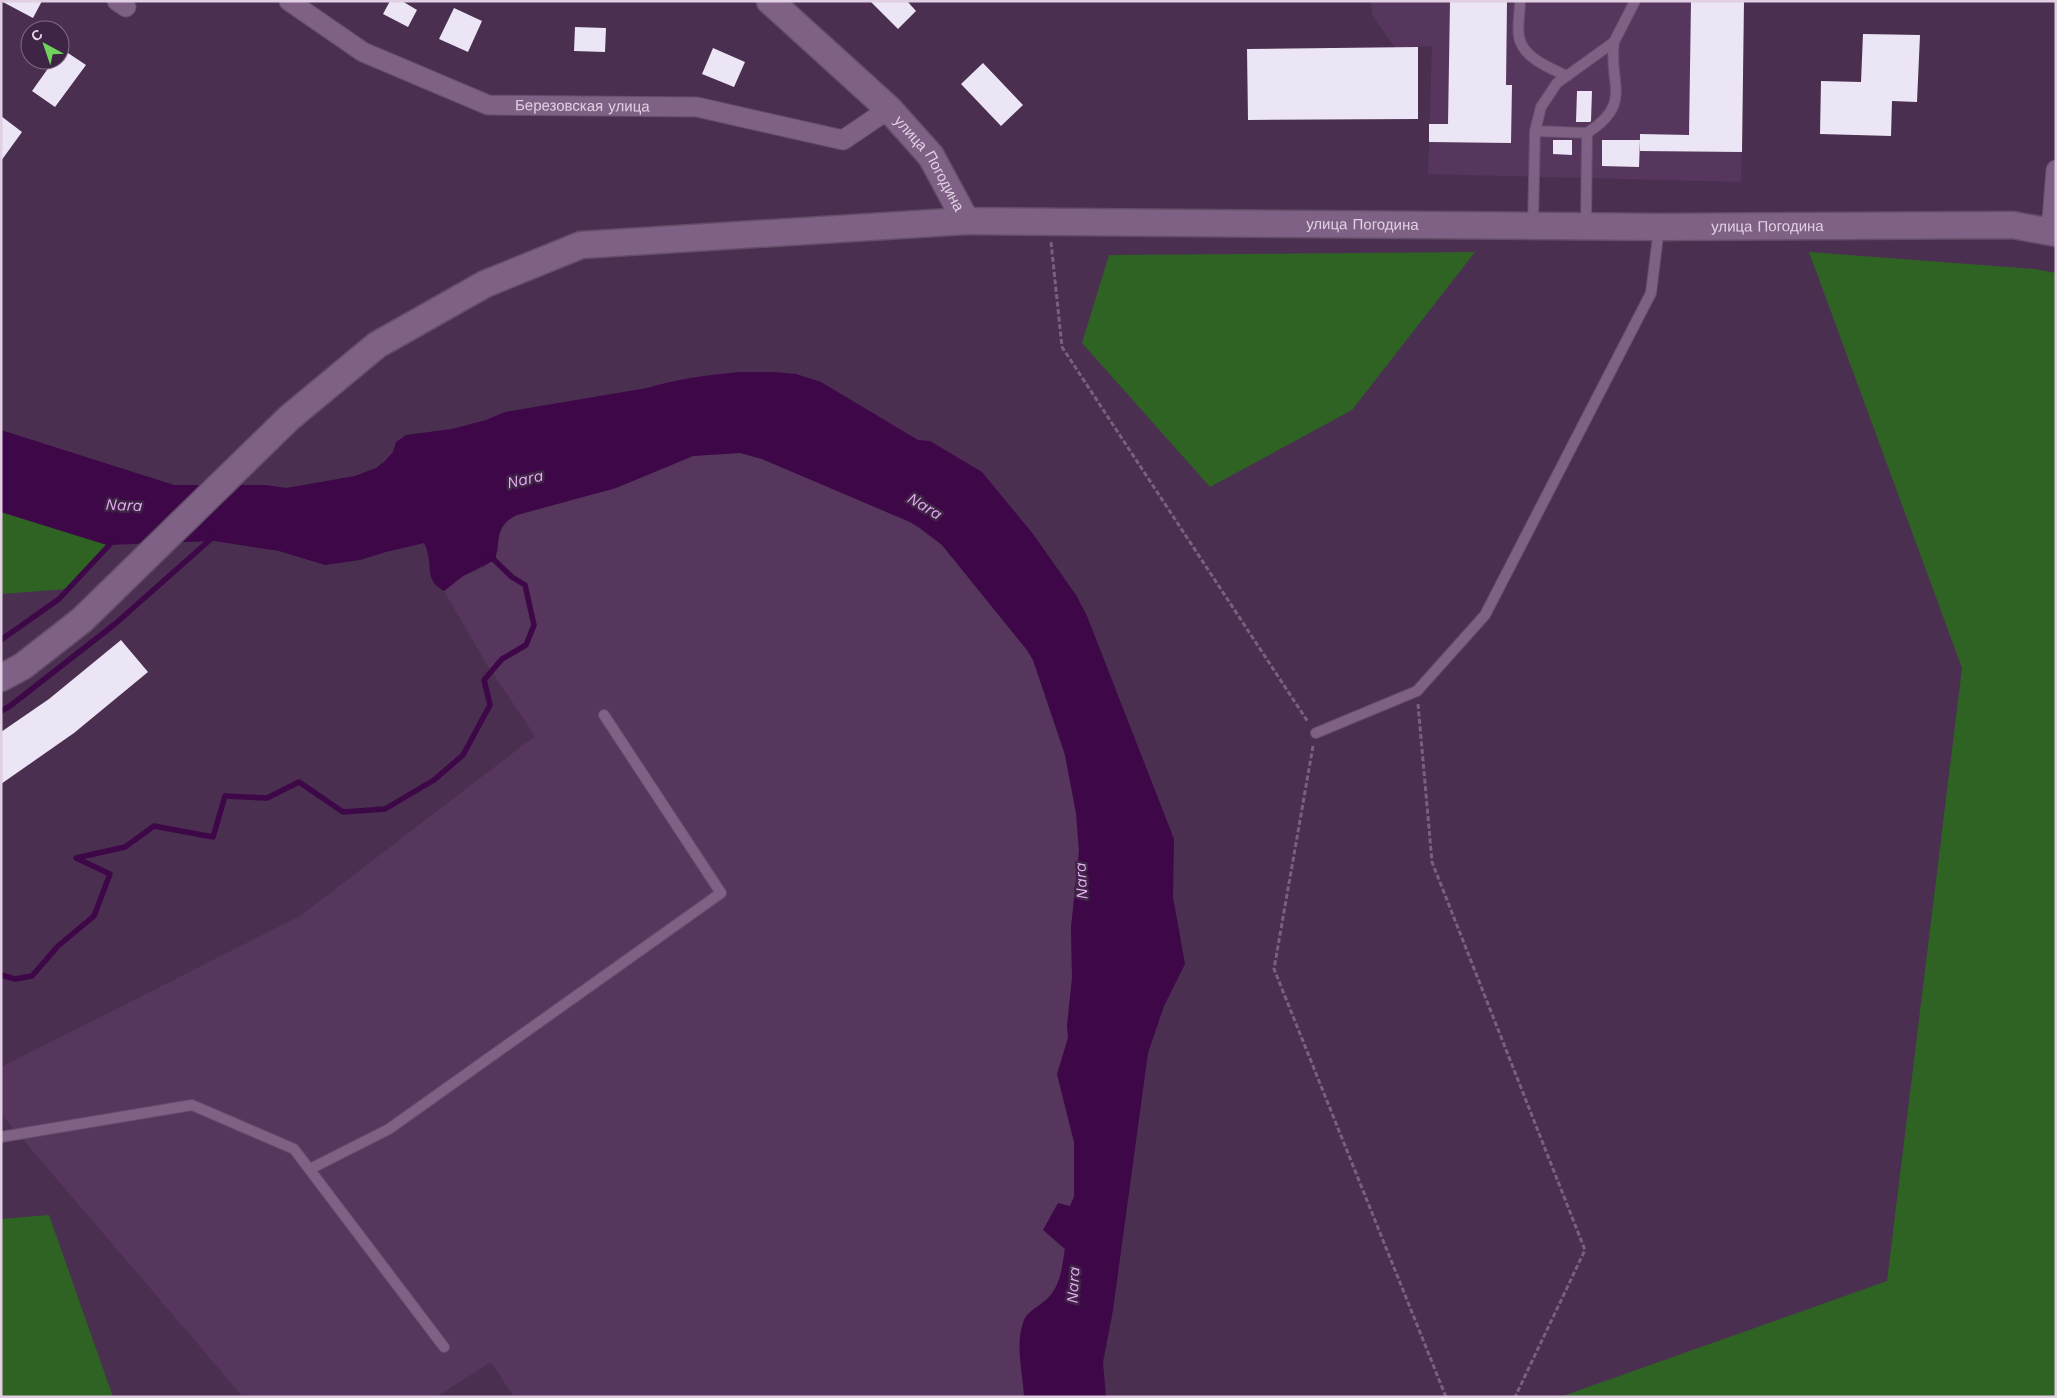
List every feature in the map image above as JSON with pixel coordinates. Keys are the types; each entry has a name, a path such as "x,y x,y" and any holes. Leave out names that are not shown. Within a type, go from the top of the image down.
{"street":[{"name":"Березовская улица","path":"289,1 363,52 488,105 697,107 843,140 889,110"},
{"name":"улица Погодина","path":"770,1 889,110 931,156 966,221 1586,227 2013,225 2054,233"},
{"path":"2054,233 2056,170"},
{"path":"1,678 23,666 82,620 290,418 377,345 485,284 581,244 966,221"}],"lane":[{"path":"1520,1 1519,38 1524,46 1540,63 1567,76"},
{"path":"1535,131 1588,133 1601,124 1614,105 1617,82 1612,57 1614,42 1635,1"},
{"path":"1533,226 1535,131 1537,118 1546,97 1557,83 1614,42"},
{"path":"1586,227 1588,133"},
{"path":"1316,733 1417,691 1484,615 1651,293 1659,227"},
{"path":"310,1169 389,1129 721,893 604,715"},
{"path":"1,1137 192,1106 294,1149 444,1347"}],"path":[{"path":"1050,239 1062,347 1316,733 1274,970 1446,1397"},
{"path":"1417,691 1432,862 1585,1250 1515,1397"}],"shaded area":[{"path":"1370,1 1744,1 1741,182 1428,174 1432,46 1395,48 1372,15"},
{"path":"740,453 762,459 910,522 942,545 1027,650 1033,660 1055,721 1065,755 1076,813 1079,851 1071,928 1072,978 1067,1026 1068,1038 1057,1075 1074,1142 1074,1197 1070,1206 1053,1211 1044,1230 1065,1249 1060,1282 1047,1299 1029,1313 1024,1397 514,1397 491,1362 436,1397 243,1397 1,1114 1,1067 300,916 535,736 486,663 444,591 463,576 485,567 498,551 501,529 508,520 517,515 616,488 693,456"}],"green space":[{"path":"1475,252 1352,410 1210,487 1082,343 1109,255"},
{"path":"1809,252 2035,269 2056,273 2056,1397 1560,1397 1887,1281 1962,668"},
{"path":"1,512 107,545 68,589 1,594"},
{"path":"49,1215 113,1397 1,1397 1,1219"}],"water":[{"name":"Nara","path":"739,372 796,374 821,382 918,440 930,441 982,472 1033,534 1076,595 1087,616 1174,839 1173,897 1185,964 1164,1006 1148,1053 1113,1310 1103,1362 1106,1397 1024,1397 1020,1360 1021,1332 1025,1319 1030,1312 1052,1294 1058,1282 1063,1262 1065,1249 1043,1230 1058,1203 1070,1206 1074,1197 1074,1142 1057,1074 1068,1038 1067,1026 1072,978 1071,928 1079,851 1076,813 1065,755 1033,660 1027,650 942,545 910,522 762,459 740,453 693,456 616,488 517,515 510,519 502,529 495,560 463,576 444,591 433,581 424,543 360,560 325,565 279,551 214,541 107,545 1,512 1,430 174,485 266,485 286,488 355,476 376,468 393,452 396,442 406,435 452,429 486,420 505,412 647,388 715,374"}],"building":[{"path":"1,1 42,1 33,18"},
{"path":"390,1 402,1 417,10 408,27 383,14"},
{"path":"870,1 907,1 916,11 898,29"},
{"path":"1450,1 1507,1 1506,85 1512,85 1511,143 1429,142 1429,124 1448,124"},
{"path":"1691,1 1744,1 1742,152 1640,151 1640,134 1689,135"},
{"path":"454,8 482,21 468,52 439,39"},
{"path":"575,27 606,28 605,52 574,51"},
{"path":"1863,34 1920,35 1917,102 1892,101 1891,136 1820,134 1821,81 1861,82"},
{"path":"1418,47 1418,119 1248,120 1247,49"},
{"path":"713,48 745,62 734,87 702,74"},
{"path":"70,54 86,65 55,107 32,91 47,70 70,70"},
{"path":"983,63 1023,105 1001,126 961,84"},
{"path":"1577,91 1592,91 1590,122 1576,122"},
{"path":"1,116 22,132 1,161"},
{"path":"1553,140 1572,140 1572,155 1553,154"},
{"path":"1602,140 1640,140 1639,167 1602,166"},
{"path":"121,640 148,672 74,733 1,784 1,732 49,699"}],"waterway":[{"path":"1,711 115,624 212,538"},
{"path":"1,640 59,599 113,541"},
{"path":"1,975 15,979 32,976 58,946 94,916 110,874 76,858 125,847 154,826 213,837 225,796 267,798 299,782 343,812 385,809 434,780 463,755 490,705 484,680 502,659 526,645 534,625 525,585 512,577 490,556"}]}
